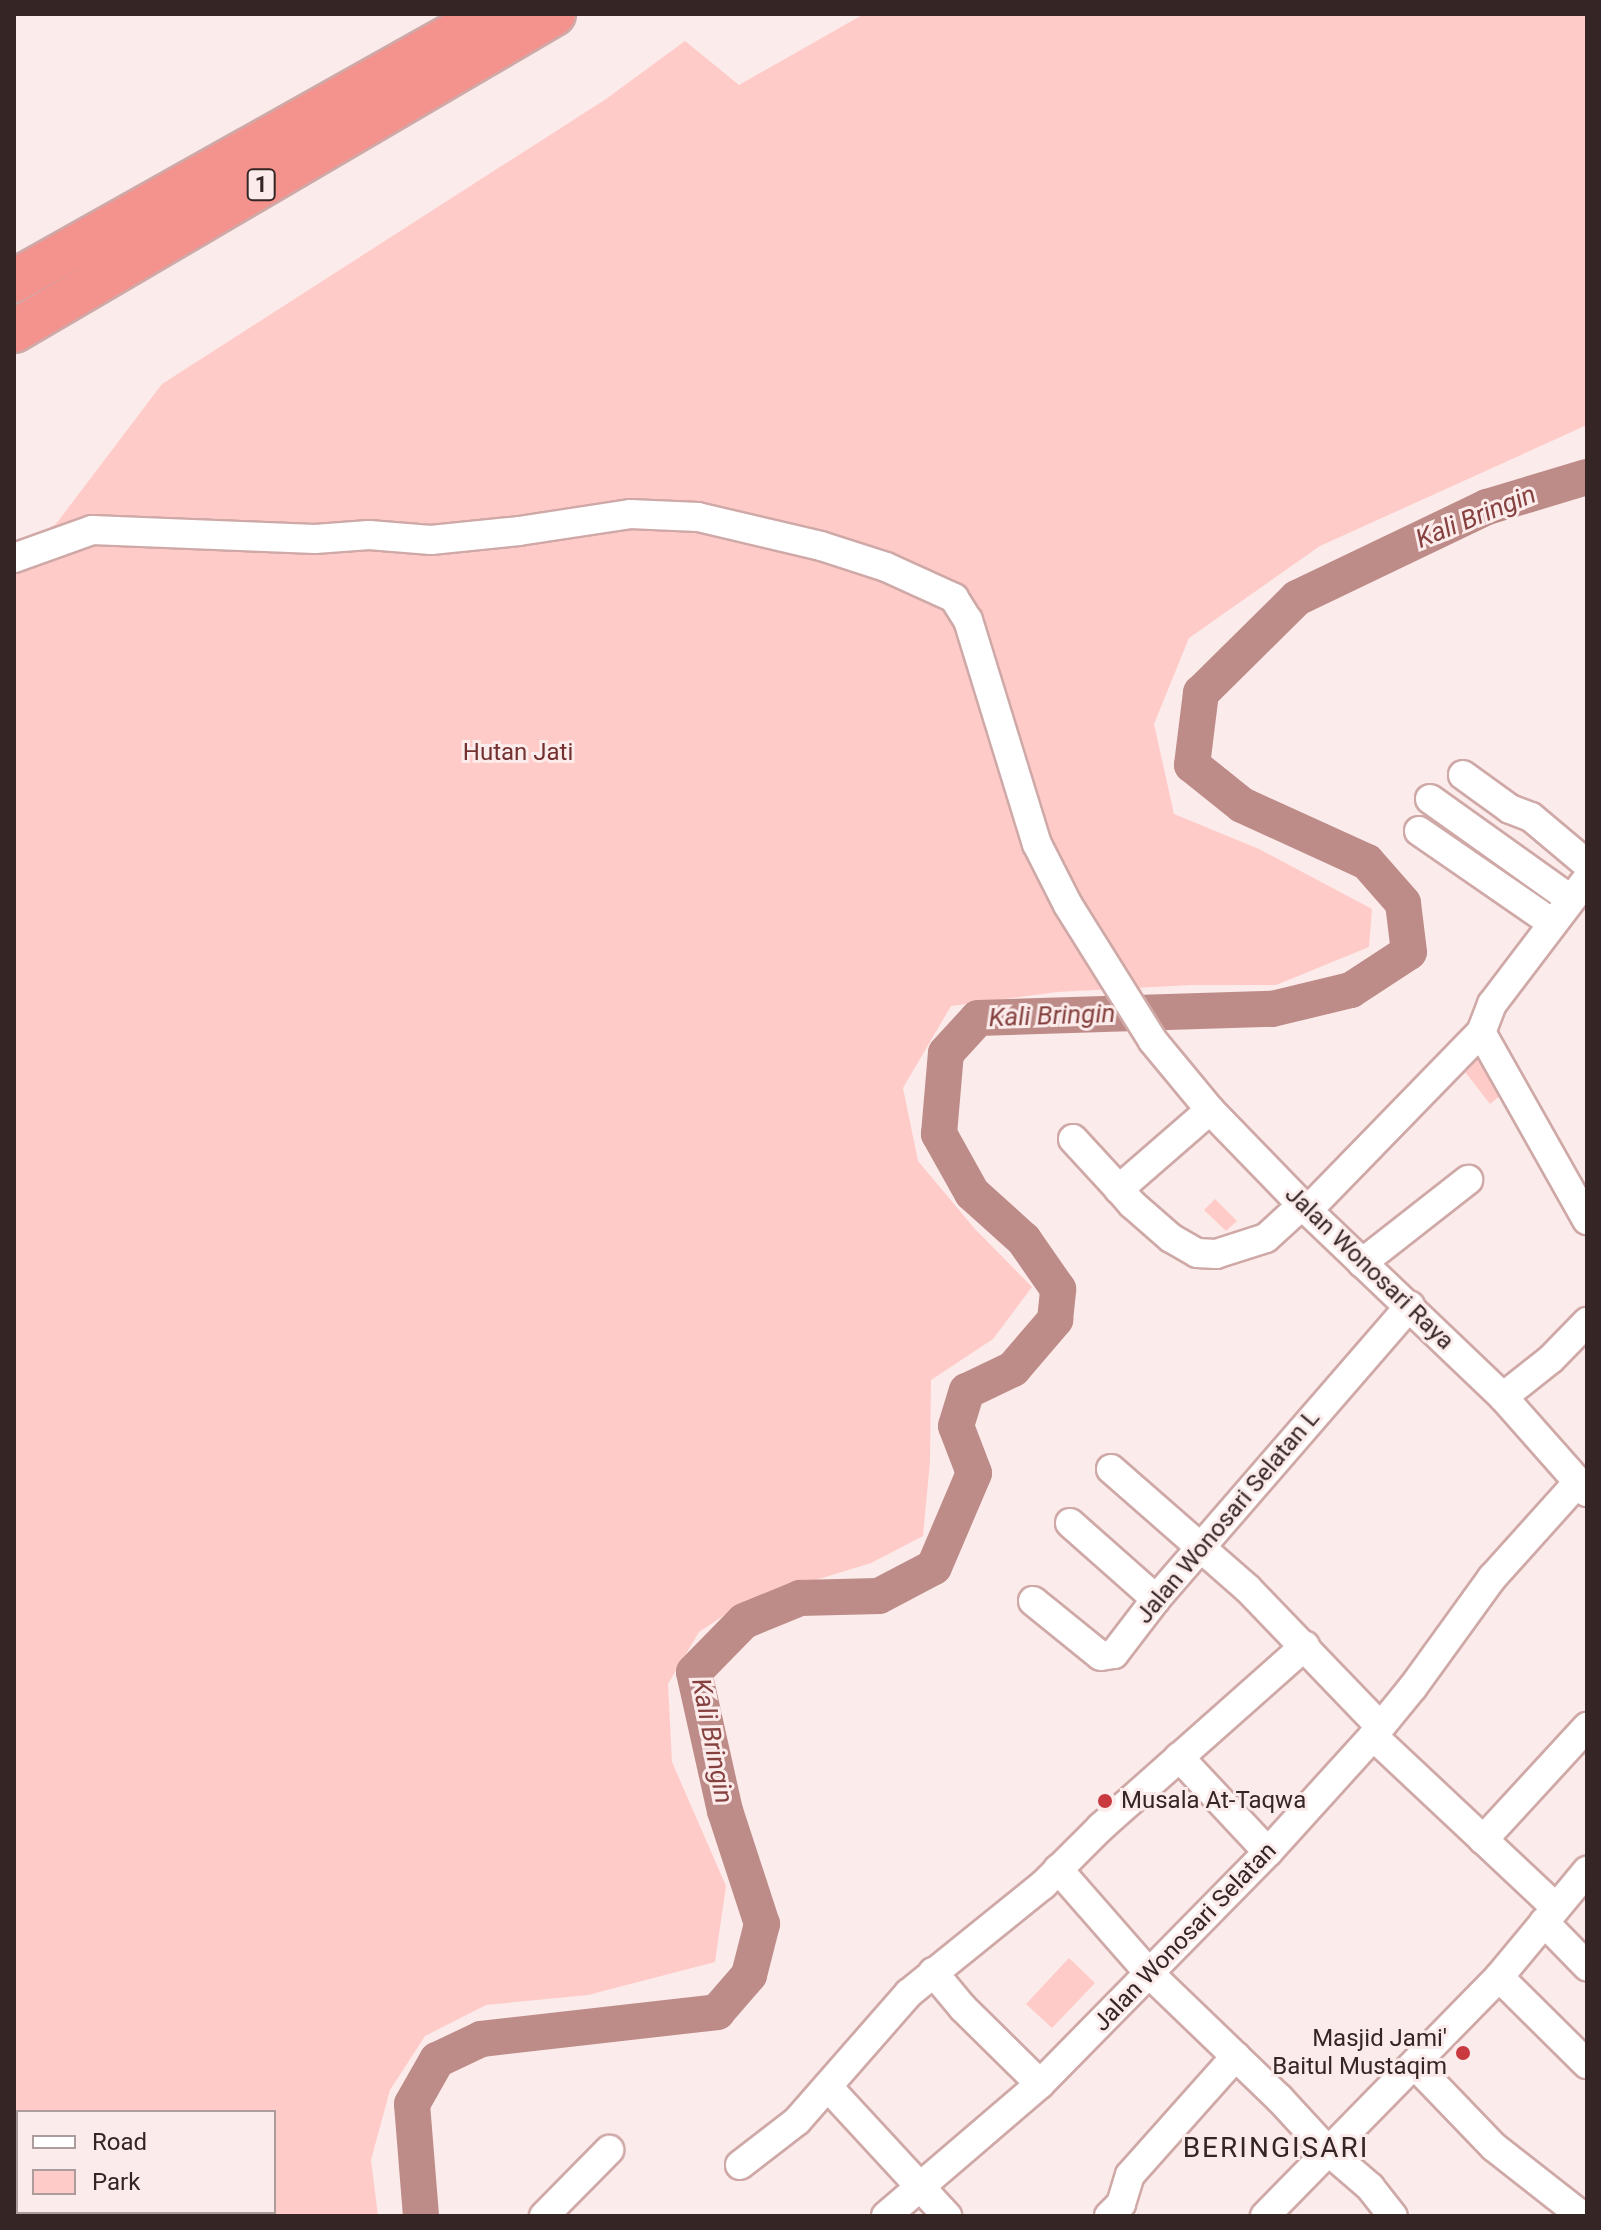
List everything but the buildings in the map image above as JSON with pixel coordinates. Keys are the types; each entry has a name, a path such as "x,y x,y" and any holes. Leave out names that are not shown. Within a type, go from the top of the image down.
{"highway":[{"name":"1","path":"14,281 490,14"},
{"name":"1","path":"14,331 554,14"}],"street":[{"name":"Jalan Wonosari Raya","path":"14,558 92,530 315,539 369,535 431,540 519,531 630,514 698,517 821,546 886,567 954,598 968,620 1037,844 1068,905 1153,1041 1210,1110 1305,1208 1503,1397 1583,1487"},
{"path":"1463,775 1510,809 1531,817 1587,864"},
{"path":"1469,827 1489,794"},
{"path":"1073,1139 1119,1189 1171,1238 1197,1253 1216,1254 1266,1238 1305,1208 1481,1032 1492,1004 1551,922 1579,889 1469,827 1430,799"},
{"path":"1419,831 1551,922"},
{"path":"1481,1032 1587,1220"},
{"path":"1119,1189 1210,1110"},
{"path":"1362,1263 1468,1180"},
{"name":"Jalan Wonosari Selatan L","path":"1033,1601 1101,1656 1108,1657 1410,1306"},
{"path":"1503,1397 1551,1359 1587,1322"},
{"path":"1111,1469 1248,1589 1305,1646 1376,1731 1483,1840 1550,1915 1587,1966"},
{"name":"Jalan Wonosari Selatan","path":"886,2216 1040,2084 1268,1852 1376,1731 1492,1578 1583,1487"},
{"path":"1070,1523 1156,1599"},
{"path":"740,2165 797,2121 909,1993 1043,1885 1179,1757 1305,1646"},
{"path":"1483,1840 1587,1727"},
{"path":"1179,1757 1268,1852"},
{"path":"1058,1869 1150,1974 1236,2056 1327,2150 1370,2187 1393,2216"},
{"path":"1265,2216 1499,1977 1585,1877"},
{"path":"933,1972 963,2008 1040,2084"},
{"path":"1499,1977 1587,2064"},
{"path":"1109,2216 1121,2204 1130,2175 1236,2056"},
{"path":"1415,2065 1494,2147 1582,2216"},
{"path":"828,2087 923,2186 947,2216"},
{"path":"544,2216 609,2150"}],"green space":[{"name":"Hutan Jati","path":"864,14 1587,14 1587,425 1320,546 1189,638 1154,724 1174,814 1259,849 1372,909 1369,947 1276,985 1192,985 1057,992 951,1006 903,1088 918,1161 974,1228 1032,1287 993,1339 931,1380 930,1461 923,1536 871,1563 744,1602 699,1632 668,1684 672,1762 726,1886 715,1962 588,1995 486,2005 425,2036 390,2090 371,2160 378,2216 14,2216 14,548 56,524 162,384 606,99 685,41 739,85"},
{"path":"1479,1054 1507,1090 1490,1104 1462,1068"},
{"path":"1215,1199 1237,1221 1226,1231 1204,1210"},
{"path":"1069,1958 1095,1983 1052,2028 1026,2004"}],"waterway":[{"name":"Kali Bringin","path":"421,2216 412,2104 437,2060 481,2039 717,2012 749,1975 762,1924 725,1811 694,1672 744,1621 800,1598 879,1596 934,1567 974,1473 956,1426 967,1391 1013,1369 1055,1320 1058,1289 1024,1240 972,1193 939,1134 946,1053 978,1018 1272,1009 1351,990 1409,952 1403,903 1367,862 1242,805 1192,765 1201,693 1297,598 1487,507 1587,477"}],"place":[{"name":"Musala At-Taqwa","path":"1105,1801"},
{"name":"Masjid Jami' Baitul Mustaqim","path":"1463,2053"}],"district":[{"name":"BERINGISARI","path":"1276,2148"}]}
